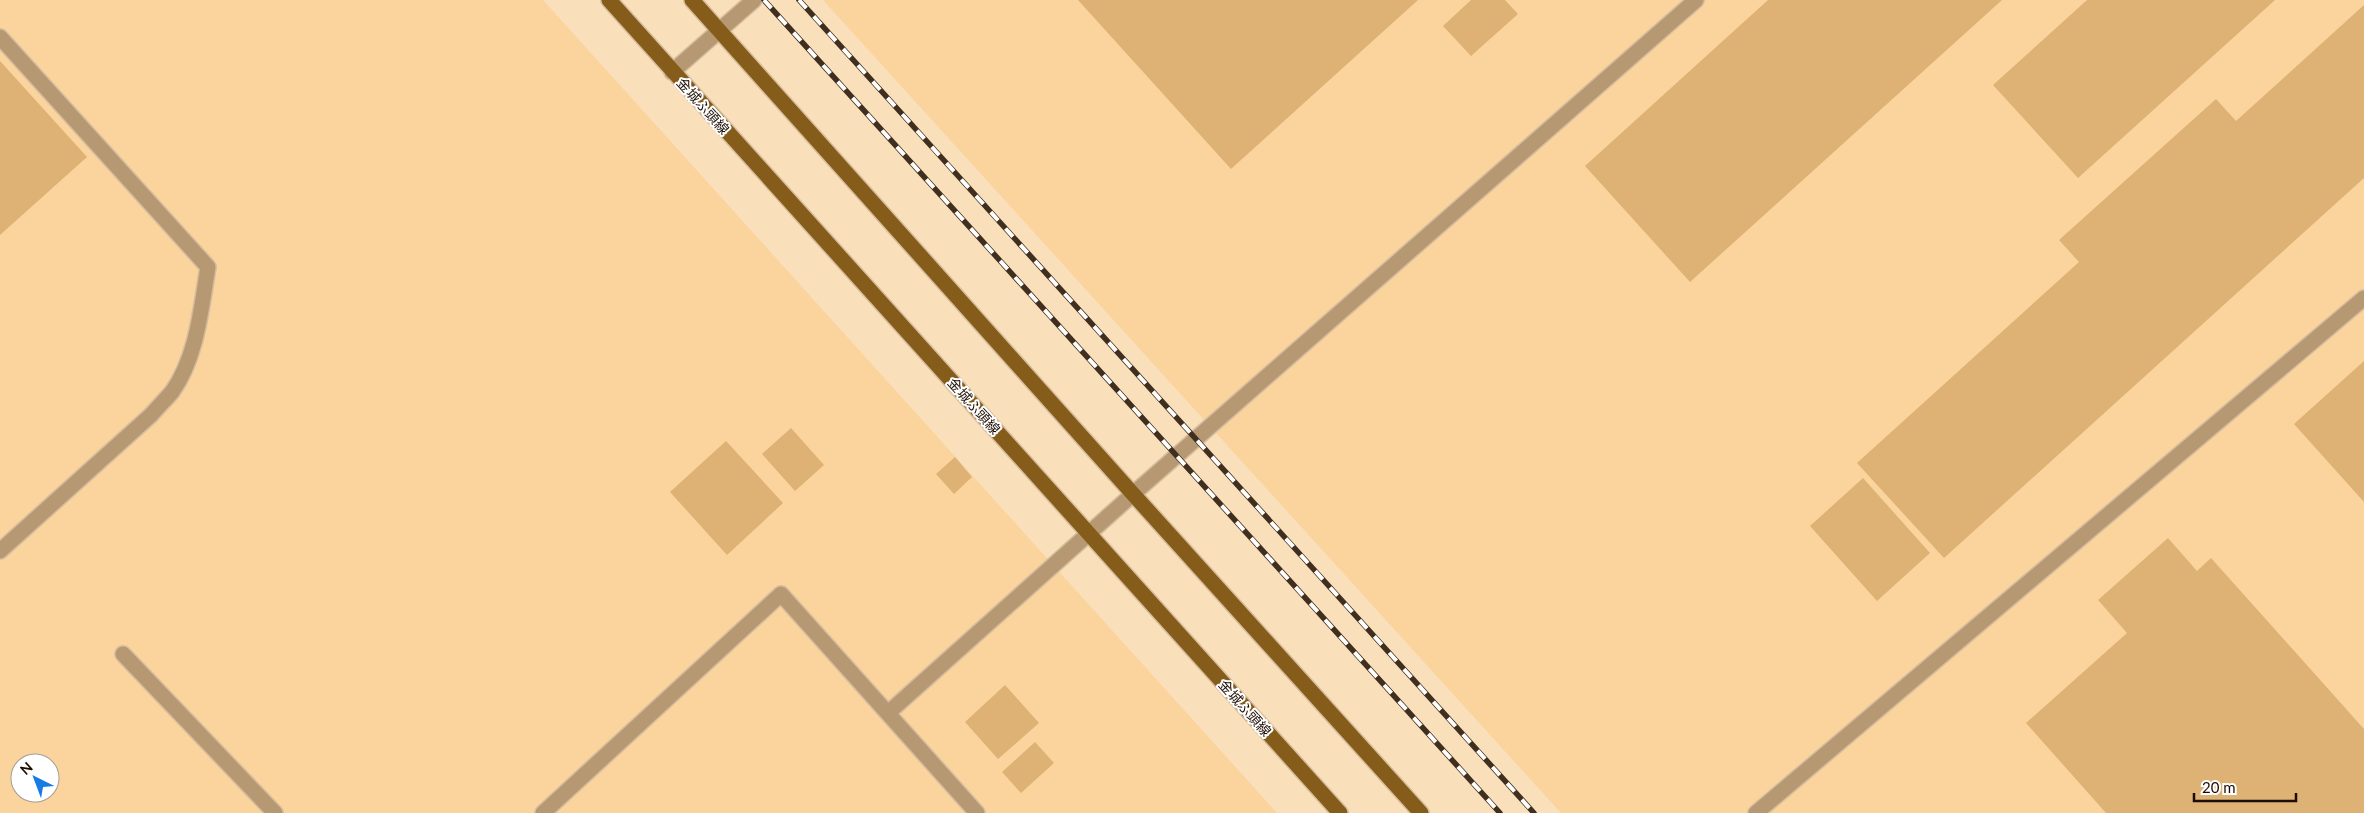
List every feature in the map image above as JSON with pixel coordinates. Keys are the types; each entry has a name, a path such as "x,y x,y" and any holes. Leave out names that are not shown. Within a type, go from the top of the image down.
{"main road":[{"name":"金城ふ頭線","path":"608,0 1340,813"},
{"path":"692,0 1421,813"}],"lane":[{"path":"672,72 754,0"},
{"path":"888,714 1133,494 1696,0"},
{"path":"0,37 208,267 199,321 186,366 172,391 151,415 0,551"},
{"path":"1756,813 2364,298"},
{"path":"544,813 781,594 977,813"},
{"path":"123,654 275,813"}],"shaded area":[{"path":"0,0 543,0 1277,813 0,813"},
{"path":"823,0 2364,0 2364,813 1561,813"}],"building":[{"path":"1078,0 1418,0 1231,169"},
{"path":"1471,0 1505,0 1518,14 1471,56 1443,26"},
{"path":"1768,0 2002,0 1690,282 1585,166"},
{"path":"2087,0 2275,0 2078,178 1993,85"},
{"path":"2364,5 2364,178 1944,558 1857,463 2079,262 2059,240 2216,99 2236,121"},
{"path":"0,61 87,157 0,235"},
{"path":"2364,361 2364,502 2294,424"},
{"path":"791,428 824,465 795,491 762,454"},
{"path":"726,441 783,503 727,555 670,492"},
{"path":"955,457 972,477 954,494 936,474"},
{"path":"1863,478 1930,553 1877,601 1810,526"},
{"path":"2168,538 2197,571 2211,558 2364,729 2364,813 2106,813 2026,723 2127,633 2098,600"},
{"path":"1005,685 1039,723 998,759 965,722"},
{"path":"1035,742 1054,763 1021,793 1002,772"}],"railway":[{"path":"764,0 1500,813"},
{"path":"799,0 1534,813"}]}
